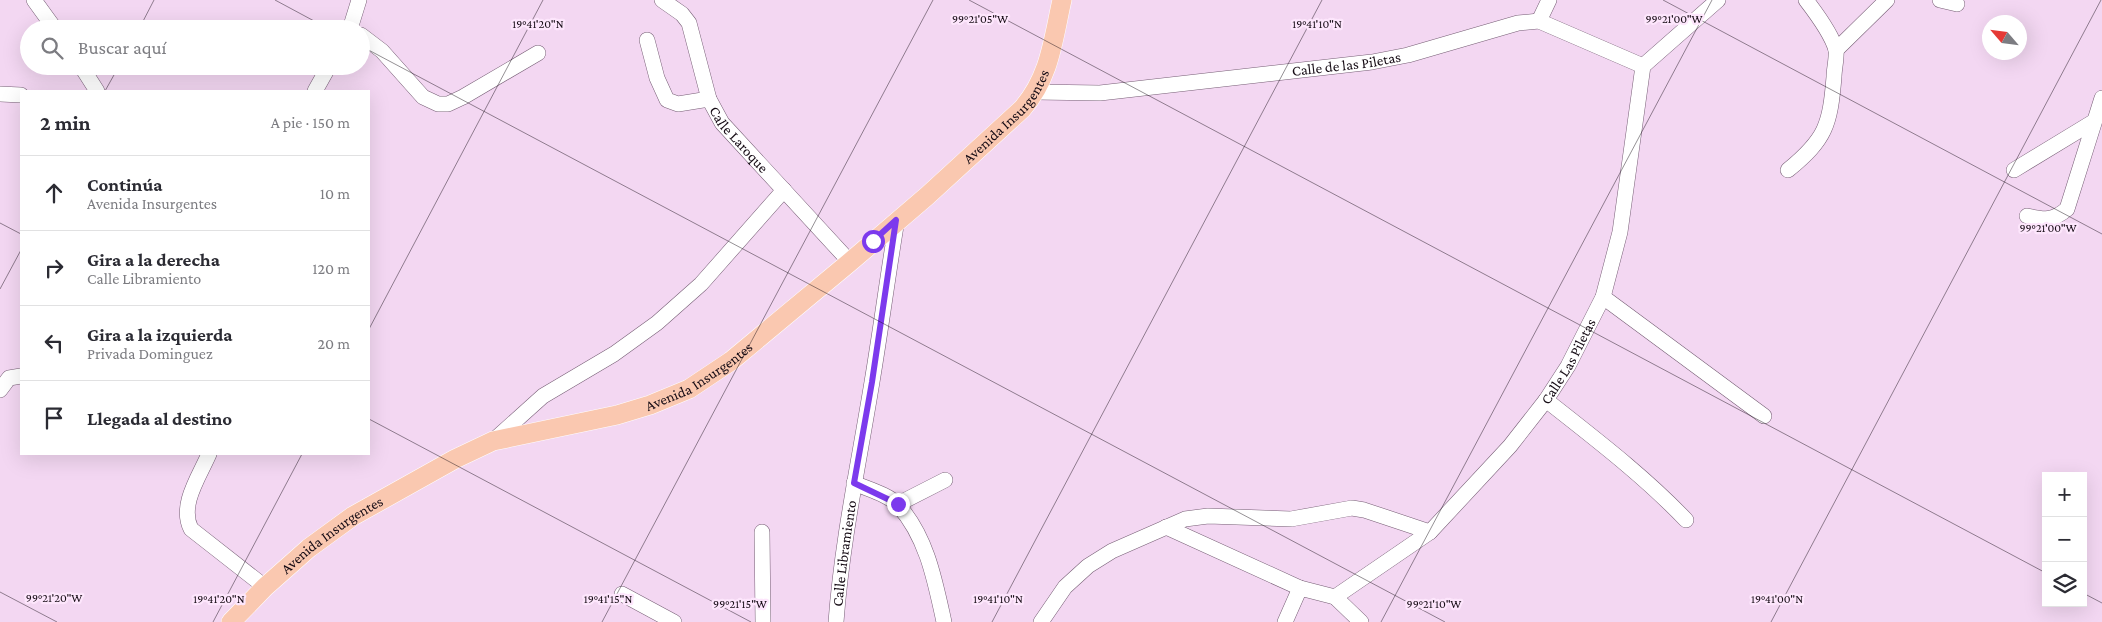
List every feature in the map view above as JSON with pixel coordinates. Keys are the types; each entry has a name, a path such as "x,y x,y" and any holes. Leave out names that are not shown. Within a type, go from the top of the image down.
{"main road":[{"name":"Avenida Insurgentes","path":"231,622 309,548 354,516 407,485 493,440 616,415 650,405 689,389 731,361 850,262 1002,129 1036,92 1050,54 1062,0"}],"street":[{"path":"34,0 48,20"},
{"path":"353,20 359,0"},
{"name":"Calle Laroque","path":"662,0 682,14 689,23 709,99 722,123 850,262"},
{"path":"1549,0 1539,21 1643,66 1718,0"},
{"path":"1788,170 1811,151 1826,126 1832,97 1836,50 1820,20 1806,0"},
{"path":"1836,50 1887,0"},
{"path":"1940,0 1957,4"},
{"name":"Calle de las Piletas","path":"1036,92 1100,93 1372,62 1408,55 1518,23 1539,21"},
{"path":"647,40 657,78 667,100 678,104 709,99"},
{"path":"370,42 382,51 424,97 438,104 448,104 463,97 538,53"},
{"name":"Calle Las Piletas","path":"1335,597 1430,532 1510,446 1546,400 1568,366 1602,297 1626,198 1635,116 1643,66"},
{"path":"87,75 96,90"},
{"path":"316,90 323,75"},
{"path":"0,94 20,95"},
{"path":"2027,216 2041,219 2056,218 2067,209 2102,98"},
{"path":"2014,170 2093,122"},
{"path":"493,440 543,396 614,354 657,323 701,284 784,190"},
{"name":"Calle Libramiento","path":"836,622 839,582 896,220"},
{"path":"1602,297 1764,416"},
{"path":"0,390 9,378 20,376"},
{"path":"1546,400 1657,490 1686,520"},
{"path":"209,455 190,498 186,519 191,529 265,588"},
{"path":"898,504 945,480"},
{"path":"854,483 898,504 920,537 927,555 944,622"},
{"path":"1041,622 1064,588 1088,566 1112,551 1166,526 1186,519 1208,516 1291,518 1352,508 1364,510 1430,532"},
{"path":"1166,526 1300,588 1335,597 1361,622"},
{"path":"762,532 763,622"},
{"path":"1285,622 1300,588"},
{"path":"622,594 674,622"}],"route":[{"path":"873,241 896,220 872,382 854,483 898,504"}]}
